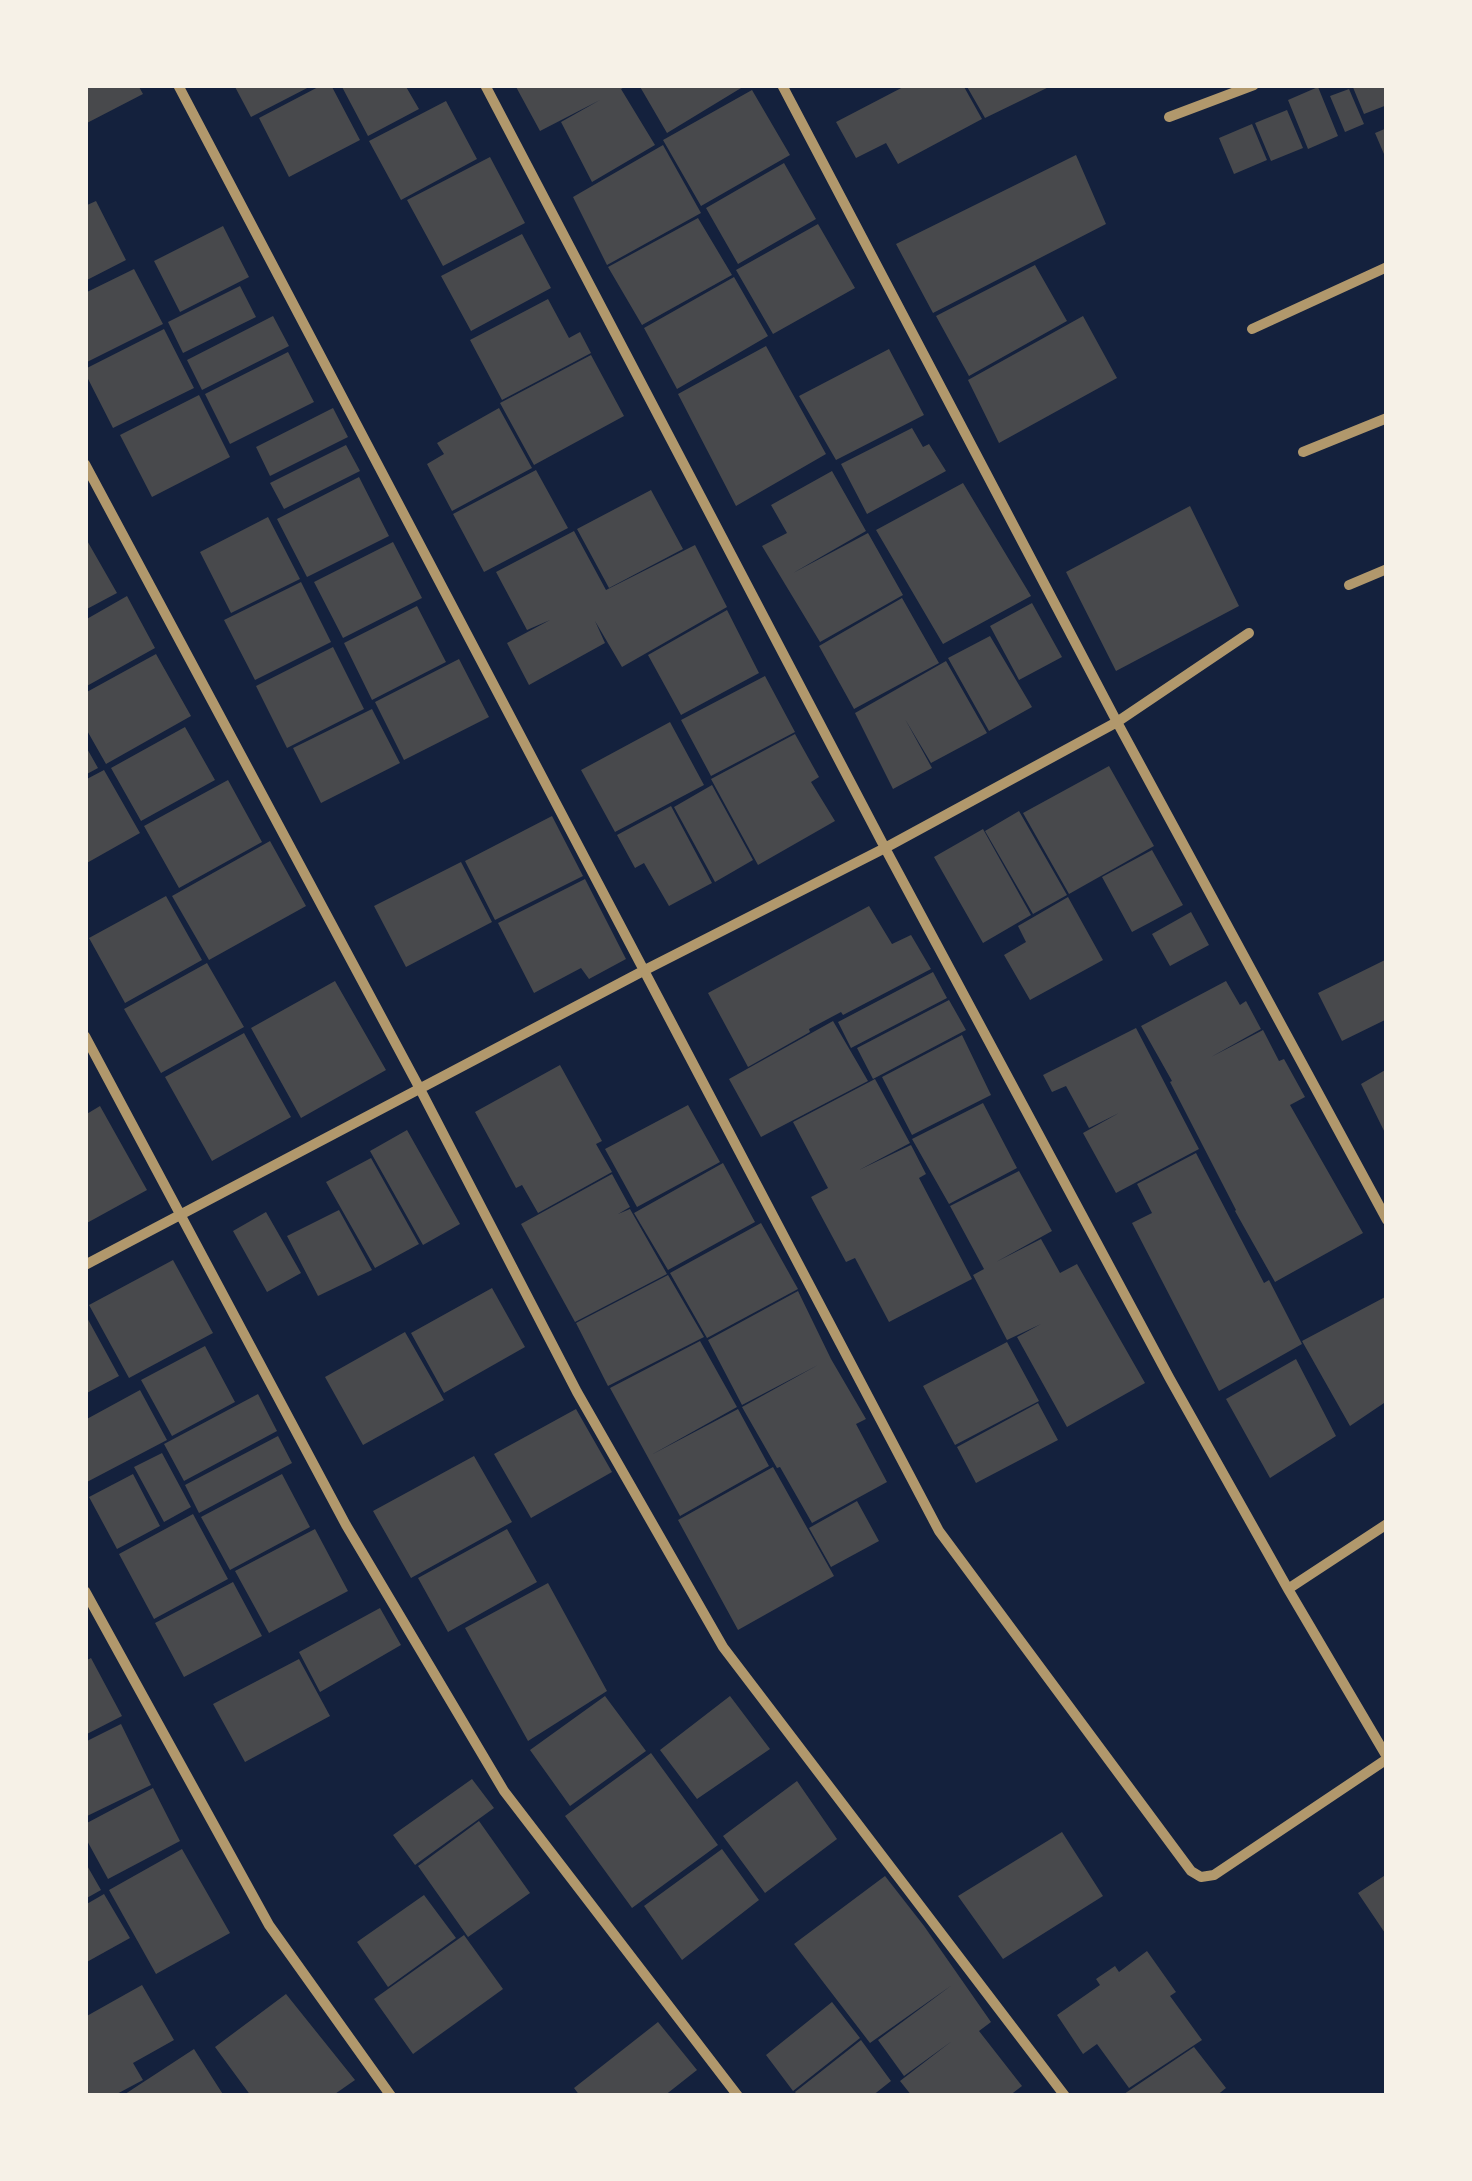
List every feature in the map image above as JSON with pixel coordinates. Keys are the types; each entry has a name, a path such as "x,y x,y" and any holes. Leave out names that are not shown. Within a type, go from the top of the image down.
{"street":[{"path":"178,85 940,1531 1191,1871 1201,1877 1214,1875 1387,1758 1170,1379 485,85"},
{"path":"782,85 1118,722 1387,1220"},
{"path":"1169,117 1254,85"},
{"path":"1252,330 1387,267"},
{"path":"1303,452 1387,418"},
{"path":"85,464 420,1089 577,1392 724,1647 1065,2096"},
{"path":"1348,584 1387,569"},
{"path":"85,1265 645,970 886,848 1118,722 1248,633"},
{"path":"85,1036 346,1525 504,1791 738,2096"},
{"path":"1288,1589 1387,1524"},
{"path":"85,1591 268,1925 391,2096"}],"building":[{"path":"85,85 138,85 143,94 85,124"},
{"path":"234,85 313,85 251,117"},
{"path":"322,85 331,85 360,140 289,177 259,118"},
{"path":"341,85 405,85 419,109 368,136"},
{"path":"515,85 628,85 621,89 655,145 592,182 561,122 600,100 540,131"},
{"path":"639,85 746,85 667,133"},
{"path":"907,85 963,85 982,119 898,164 886,143 856,158 836,122"},
{"path":"966,85 1053,85 985,118"},
{"path":"1352,85 1387,85 1387,105 1364,114"},
{"path":"1318,87 1338,136 1308,149 1288,100"},
{"path":"1349,89 1364,124 1345,132 1330,96"},
{"path":"752,90 790,155 701,206 663,140"},
{"path":"446,101 477,159 401,200 369,141"},
{"path":"1287,110 1303,148 1271,161 1255,123"},
{"path":"1252,124 1267,160 1234,174 1219,138"},
{"path":"1387,128 1387,161 1375,133"},
{"path":"663,145 701,213 607,265 573,197"},
{"path":"1076,155 1106,224 933,313 896,244"},
{"path":"490,157 525,223 443,266 407,200"},
{"path":"784,163 816,219 738,264 706,208"},
{"path":"96,201 126,260 85,281 85,206"},
{"path":"698,218 732,275 642,325 608,267"},
{"path":"818,224 855,288 773,334 736,270"},
{"path":"223,226 249,277 180,312 154,261"},
{"path":"522,234 551,288 471,331 441,276"},
{"path":"1035,265 1067,321 969,376 936,316"},
{"path":"134,269 163,324 85,363 85,293"},
{"path":"734,277 768,336 677,389 644,328"},
{"path":"240,286 256,317 183,353 168,322"},
{"path":"548,299 569,338 580,332 591,353 502,400 470,340"},
{"path":"273,316 289,346 202,390 187,360"},
{"path":"1083,316 1117,378 999,443 968,380"},
{"path":"164,329 194,388 113,428 85,369"},
{"path":"766,346 826,454 736,506 678,394"},
{"path":"889,349 924,415 836,460 799,396"},
{"path":"288,352 314,402 230,444 205,394"},
{"path":"591,355 624,416 534,465 500,403"},
{"path":"199,395 230,457 152,497 120,435"},
{"path":"333,408 348,437 270,476 256,447"},
{"path":"499,408 532,468 452,511 427,464 444,454 437,443"},
{"path":"912,428 923,447 929,444 946,471 867,514 841,464"},
{"path":"346,445 360,471 284,509 270,483"},
{"path":"536,470 568,528 484,572 453,514"},
{"path":"832,471 866,531 793,573 868,533 903,595 820,642 762,546 787,533 771,505"},
{"path":"359,477 389,536 307,577 277,519"},
{"path":"963,483 1031,596 943,644 876,530"},
{"path":"651,490 683,549 609,588 577,529"},
{"path":"1190,506 1239,606 1116,671 1066,572"},
{"path":"268,517 300,579 231,613 200,552"},
{"path":"574,531 606,590 695,545 727,607 622,667 595,621 605,643 529,685 507,643 550,620 527,630 496,572"},
{"path":"85,537 117,593 85,610"},
{"path":"393,542 422,598 343,638 314,582"},
{"path":"301,582 331,642 255,680 224,620"},
{"path":"127,596 155,648 85,687 85,620"},
{"path":"902,598 939,663 854,709 819,646"},
{"path":"1032,603 1062,657 1019,680 990,626"},
{"path":"417,606 446,662 372,700 344,643"},
{"path":"727,610 759,673 681,715 648,655"},
{"path":"990,636 1032,707 989,731 948,658"},
{"path":"333,647 364,709 287,748 256,686"},
{"path":"156,654 191,716 106,764 85,727 85,693"},
{"path":"459,659 489,717 404,760 375,702"},
{"path":"946,661 987,733 931,763 905,719 932,768 893,789 855,713"},
{"path":"765,676 795,732 711,776 681,720"},
{"path":"372,709 400,763 321,803 293,748"},
{"path":"670,722 704,785 615,832 581,770"},
{"path":"185,727 215,780 141,821 111,768"},
{"path":"795,734 819,777 811,782 835,821 758,865 711,779"},
{"path":"85,745 98,768 85,775"},
{"path":"1109,766 1154,846 1069,894 1023,813"},
{"path":"104,770 140,833 85,864 85,780"},
{"path":"228,780 262,842 179,888 144,826"},
{"path":"712,785 753,860 715,882 674,807"},
{"path":"671,806 712,883 669,906 644,863 635,868 617,835"},
{"path":"1019,811 1067,895 1033,914 985,831"},
{"path":"552,816 583,876 495,920 465,861"},
{"path":"983,829 1031,915 983,943 934,857"},
{"path":"270,841 306,906 209,960 172,896"},
{"path":"1152,850 1183,905 1132,932 1102,877"},
{"path":"461,862 492,922 406,967 374,906"},
{"path":"585,879 626,959 589,979 581,968 534,993 498,923"},
{"path":"166,896 202,960 125,1003 89,938"},
{"path":"1068,897 1103,960 1030,1000 1004,955 1026,942 1018,926"},
{"path":"869,906 892,944 911,935 931,969 809,1029 810,1032 748,1067 708,993"},
{"path":"1191,912 1209,945 1170,966 1152,934"},
{"path":"1387,959 1387,1019 1342,1041 1318,993"},
{"path":"207,963 244,1027 161,1073 124,1009"},
{"path":"933,972 947,998 851,1048 838,1022"},
{"path":"335,981 386,1070 301,1118 251,1028"},
{"path":"1226,981 1240,1005 1246,1001 1261,1029 1211,1057 1263,1030 1305,1097 1290,1105 1363,1233 1275,1282 1141,1026"},
{"path":"949,1000 966,1030 873,1079 857,1048"},
{"path":"833,1021 868,1081 761,1137 729,1079"},
{"path":"1136,1028 1199,1149 1116,1193 1083,1133 1119,1113 1089,1128 1066,1086 1052,1092 1043,1075"},
{"path":"244,1033 291,1117 212,1161 165,1077"},
{"path":"962,1035 991,1095 912,1135 882,1077"},
{"path":"560,1065 602,1141 596,1144 612,1172 538,1213 522,1185 516,1188 475,1112"},
{"path":"1387,1069 1387,1137 1361,1084"},
{"path":"875,1079 910,1143 859,1170 911,1145 926,1174 919,1178 972,1279 889,1322 855,1258 846,1262 811,1197 828,1188 793,1122"},
{"path":"983,1103 1017,1168 949,1204 912,1139"},
{"path":"688,1105 720,1162 637,1207 605,1149"},
{"path":"100,1106 147,1190 85,1224 85,1115"},
{"path":"407,1130 460,1224 423,1245 370,1151"},
{"path":"1196,1153 1264,1283 1269,1280 1302,1344 1219,1391 1132,1223 1152,1213 1137,1184"},
{"path":"371,1158 419,1244 375,1268 326,1182"},
{"path":"723,1163 755,1222 668,1270 634,1213"},
{"path":"1019,1171 1052,1231 996,1262 1041,1239 1060,1273 1077,1264 1145,1383 1067,1427 1017,1337 1041,1324 1007,1340 973,1275 984,1269 950,1206"},
{"path":"612,1174 630,1207 618,1214 630,1209 667,1274 575,1322 521,1224"},
{"path":"339,1210 372,1270 318,1296 287,1236"},
{"path":"266,1212 301,1273 267,1292 233,1231"},
{"path":"761,1223 798,1289 707,1338 670,1273"},
{"path":"173,1260 213,1333 129,1378 89,1305"},
{"path":"668,1275 704,1337 608,1386 576,1323"},
{"path":"492,1288 525,1347 444,1393 411,1333"},
{"path":"798,1291 866,1419 856,1424 887,1482 812,1523 742,1407 818,1365 742,1405 708,1340"},
{"path":"1387,1296 1387,1401 1350,1426 1302,1341"},
{"path":"85,1314 119,1376 85,1394"},
{"path":"405,1332 444,1400 363,1445 325,1377"},
{"path":"700,1341 737,1407 651,1455 738,1409 769,1466 680,1516 610,1388"},
{"path":"1007,1342 1039,1401 955,1445 923,1386"},
{"path":"205,1346 235,1402 172,1436 141,1380"},
{"path":"1296,1359 1336,1436 1270,1478 1226,1399"},
{"path":"140,1390 167,1440 85,1483 85,1420"},
{"path":"258,1394 277,1431 184,1481 164,1444"},
{"path":"1038,1403 1058,1440 976,1483 957,1447"},
{"path":"576,1409 612,1472 531,1518 494,1454"},
{"path":"278,1436 292,1463 199,1513 185,1485"},
{"path":"162,1453 191,1507 164,1522 134,1467"},
{"path":"474,1456 512,1522 411,1578 373,1511"},
{"path":"773,1467 834,1576 738,1630 678,1520"},
{"path":"133,1474 160,1526 117,1549 89,1497"},
{"path":"282,1474 310,1527 230,1570 201,1517"},
{"path":"857,1501 879,1541 831,1567 809,1528"},
{"path":"193,1514 228,1579 154,1619 119,1554"},
{"path":"315,1529 348,1591 269,1633 235,1571"},
{"path":"507,1529 537,1582 448,1632 418,1578"},
{"path":"233,1582 262,1636 184,1677 155,1623"},
{"path":"548,1583 607,1691 528,1741 465,1628"},
{"path":"380,1608 401,1645 320,1692 299,1652"},
{"path":"91,1658 122,1716 85,1735 85,1661"},
{"path":"299,1659 330,1716 245,1762 213,1704"},
{"path":"605,1696 646,1751 570,1806 530,1750"},
{"path":"730,1696 770,1749 697,1799 660,1750"},
{"path":"121,1724 151,1785 85,1817 85,1742"},
{"path":"651,1753 718,1845 632,1908 565,1816"},
{"path":"472,1779 494,1808 415,1865 393,1835"},
{"path":"797,1781 837,1839 765,1893 723,1836"},
{"path":"153,1788 180,1841 108,1879 85,1837 85,1824"},
{"path":"479,1821 530,1893 468,1937 418,1866"},
{"path":"1062,1832 1103,1896 1003,1959 958,1896"},
{"path":"182,1849 230,1933 156,1974 109,1890"},
{"path":"722,1849 759,1900 682,1960 644,1906"},
{"path":"85,1862 101,1890 85,1899"},
{"path":"1387,1874 1387,1936 1358,1893"},
{"path":"885,1876 991,2022 979,2031 1022,2086 1009,2096 912,2096 900,2081 952,2041 904,2076 878,2040 952,1985 870,2043 794,1944"},
{"path":"104,1894 130,1938 85,1963 85,1905"},
{"path":"424,1895 456,1938 388,1987 357,1942"},
{"path":"464,1935 503,1989 413,2054 374,1999"},
{"path":"1147,1951 1176,1992 1170,1996 1202,2040 1129,2088 1097,2044 1083,2054 1057,2015 1100,1985 1096,1979 1115,1966 1119,1972"},
{"path":"142,1985 174,2040 133,2063 143,2080 113,2096 88,2096 85,2017"},
{"path":"286,1994 355,2080 332,2096 251,2096 215,2047"},
{"path":"832,2002 860,2038 793,2091 766,2055"},
{"path":"658,2022 697,2070 664,2096 580,2096 574,2088"},
{"path":"861,2040 891,2081 872,2096 798,2096 795,2092"},
{"path":"1194,2047 1226,2088 1216,2096 1121,2096"},
{"path":"194,2049 224,2096 122,2096"}]}
